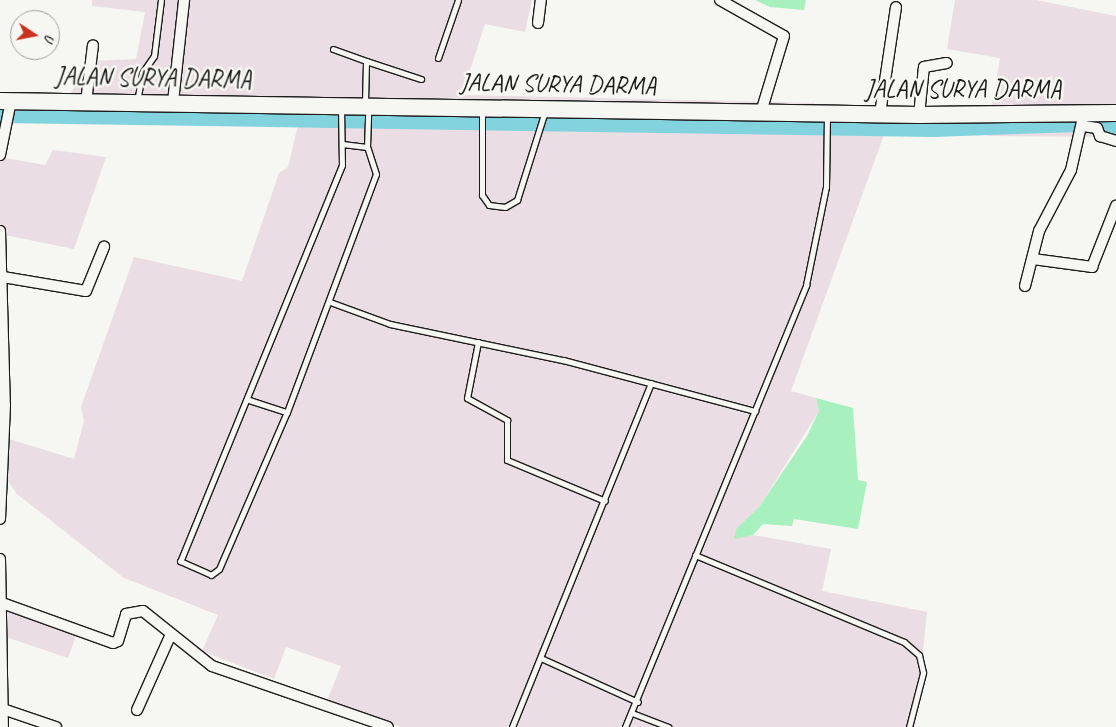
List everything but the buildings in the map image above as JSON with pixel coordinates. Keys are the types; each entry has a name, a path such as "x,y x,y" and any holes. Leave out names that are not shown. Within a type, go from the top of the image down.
{"main road":[{"name":"JALAN SURYA DARMA","path":"7,103 173,102 341,110 761,112 827,116 880,114 1089,122 1116,113"}],"street":[{"path":"173,102 184,0"},
{"path":"538,23 542,0"},
{"path":"720,0 784,36 761,112"},
{"path":"880,114 896,7"},
{"path":"86,102 93,45"},
{"path":"918,115 924,67 947,63"},
{"path":"0,154 6,133 7,103"},
{"path":"1089,122 1101,137 1116,141"},
{"path":"1025,286 1042,225 1061,196 1089,122"},
{"path":"1033,259 1092,267 1115,211"},
{"path":"0,232 3,277 0,519"},
{"path":"3,277 86,291 104,247"},
{"path":"0,559 3,727"},
{"path":"2,603 113,642 118,640 126,614 137,609 212,666 388,727"},
{"path":"138,710 171,634"},
{"path":"3,709 56,727"}],"lane":[{"path":"137,102 142,73 154,56 161,0"},
{"path":"438,58 458,0"},
{"path":"333,49 421,79"},
{"path":"341,110 344,143 342,165 249,400 180,561 210,575 219,569 287,412 330,302 376,174 367,147 366,61"},
{"path":"482,111 480,137 484,202 506,207 518,200 539,142 545,110"},
{"path":"625,727 638,702 696,555 784,344 820,235 828,138 827,116"},
{"path":"344,143 367,147"},
{"path":"330,302 384,322 651,383 755,412"},
{"path":"478,342 467,398 507,420 504,447 507,460 605,501"},
{"path":"512,727 543,660 651,383"},
{"path":"249,400 287,412"},
{"path":"696,555 904,642 919,655 923,673 909,727"},
{"path":"543,660 638,702"},
{"path":"632,713 668,727"}],"shaded area":[{"path":"92,0 532,0 525,32 485,24 462,95 815,103 816,131 885,132 791,391 816,398 819,411 759,507 736,529 735,538 753,535 831,549 822,591 927,612 915,727 400,727 327,701 341,666 286,647 274,679 202,651 218,615 124,578 17,494 3,474 6,438 74,459 84,421 81,407 134,257 242,281 279,173 288,167 298,125 53,123 90,61 136,59 145,12 92,6"},
{"path":"955,0 1036,0 1116,16 1116,137 987,136 1000,58 947,49"},
{"path":"53,150 106,157 74,249 0,234 0,157 45,165"},
{"path":"0,598 77,633 68,658 0,635"}],"green space":[{"path":"755,0 806,0 804,10 770,7"},
{"path":"816,398 853,408 858,480 867,482 858,529 794,519 792,526 763,524 753,535 734,539 736,529 759,507 807,436 819,411"}],"waterway":[{"path":"0,114 933,128 1078,123 1116,128"}]}
